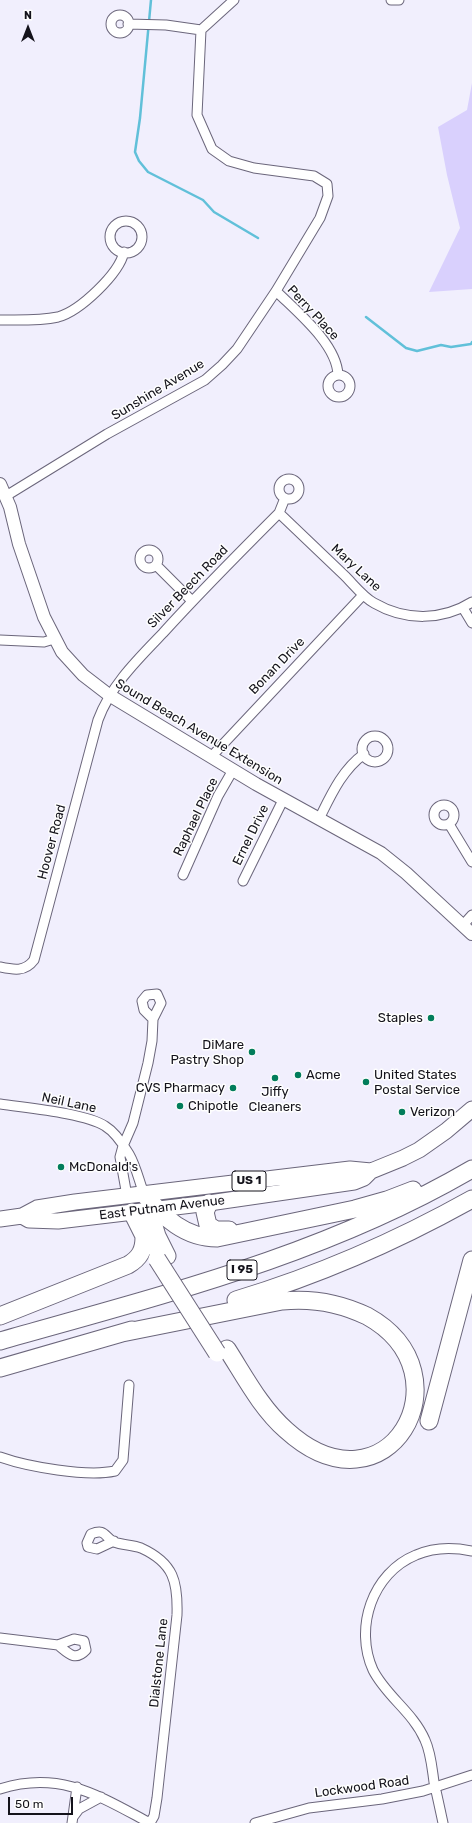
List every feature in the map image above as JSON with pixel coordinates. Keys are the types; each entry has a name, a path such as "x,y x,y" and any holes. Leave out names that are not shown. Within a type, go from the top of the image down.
{"highway":[{"path":"146,1211 195,1235 210,1238 232,1236 355,1209 387,1200 472,1164"},
{"name":"I 95","path":"0,1341 201,1283 286,1256 381,1217 472,1169"},
{"path":"0,1316 128,1265 140,1257 144,1244 146,1211 144,1194"},
{"name":"I 95","path":"0,1368 250,1296 303,1278 390,1241 472,1199"},
{"path":"209,1203 205,1208 205,1216 206,1222 213,1229 224,1231 279,1225"},
{"path":"146,1211 157,1236 162,1258"},
{"path":"144,1236 162,1258 222,1351 264,1423 284,1442 306,1458 335,1468 356,1470 378,1467 398,1458"},
{"path":"420,1437 430,1418 434,1406 472,1260"},
{"path":"122,1333 282,1301 307,1300 342,1306 380,1322 397,1335 410,1350 420,1369 424,1383 424,1398 420,1414 405,1438 384,1453 356,1459 328,1455 303,1443 278,1423 222,1351"}],"main road":[{"name":"East Putnam Avenue","path":"22,1216 29,1220 58,1221 343,1185 364,1178 371,1171 419,1150 446,1131 472,1109"},
{"name":"East Putnam Avenue","path":"0,1219 22,1216 37,1208 127,1196 350,1169 371,1171"},
{"path":"127,1196 146,1211"}],"street":[{"path":"128,24 149,24 201,30 234,0"},
{"path":"391,0 399,0"},
{"name":"Sunshine Avenue","path":"6,496 107,434 205,380 237,349 276,291 320,218 328,196 327,184 314,176 254,168 229,161 212,149 197,115 201,30"},
{"path":"0,320 39,320 65,314 101,288 112,276 122,260 124,252"},
{"name":"Perry Place","path":"276,291 325,342 337,362 338,375"},
{"name":"Sound Beach Avenue Extension","path":"0,484 6,496 27,571 42,612 54,639 74,667 109,695 283,800 354,837 388,858 416,881 472,934"},
{"name":"Silver Beech Road","path":"109,695 135,662 192,601 279,513 285,498"},
{"name":"Mary Lane","path":"279,513 363,595 374,603 398,613 411,616 436,616 463,608 472,602"},
{"path":"156,565 192,601"},
{"name":"Bonan Drive","path":"211,757 363,595"},
{"path":"463,608 472,623"},
{"path":"0,640 44,642 54,639"},
{"name":"Hoover Road","path":"0,967 20,970 30,965 34,960 98,720 109,695"},
{"path":"319,819 345,772 354,761 364,754"},
{"name":"Raphael Place","path":"183,875 218,796 233,770"},
{"name":"Ernel Drive","path":"243,881 283,800"},
{"path":"449,824 472,862"},
{"path":"463,926 472,915"},
{"path":"127,1196 120,1157 133,1123 152,1041 153,1019"},
{"name":"Neil Lane","path":"0,1104 70,1115 95,1122 111,1131 129,1154 144,1194"},
{"path":"0,1457 22,1464 64,1470 115,1471 123,1460 129,1384"},
{"name":"Dialstone Lane","path":"114,1541 141,1548 162,1561 170,1570 177,1589 177,1615 157,1798 154,1816 150,1823"},
{"path":"443,1823 428,1747 420,1729 374,1671 367,1647 366,1618 375,1593 387,1575 406,1560 428,1550 456,1548 472,1551"},
{"path":"0,1638 58,1645"},
{"name":"Lockwood Road","path":"255,1823 309,1808 392,1797 435,1788 472,1774"},
{"path":"0,1789 22,1783 56,1782 101,1796 150,1823"},
{"path":"73,1820 77,1788"},
{"path":"73,1820 79,1809 101,1796"}],"shaded area":[{"path":"472,83 472,289 429,292 460,228 447,175 438,127 467,110"}],"waterway":[{"path":"151,0 140,118 135,152 139,161 148,172 203,200 214,212 258,238"},
{"path":"366,317 406,348 417,351 441,345 451,347 471,344 472,342"}],"place":[{"name":"Staples","path":"431,1018"},
{"name":"DiMare Pastry Shop","path":"252,1052"},
{"name":"Acme","path":"298,1075"},
{"name":"Jiffy Cleaners","path":"275,1078"},
{"name":"United States Postal Service","path":"366,1082"},
{"name":"CVS Pharmacy","path":"233,1088"},
{"name":"Chipotle","path":"180,1106"},
{"name":"Verizon","path":"402,1112"},
{"name":"McDonald's","path":"61,1167"}]}
